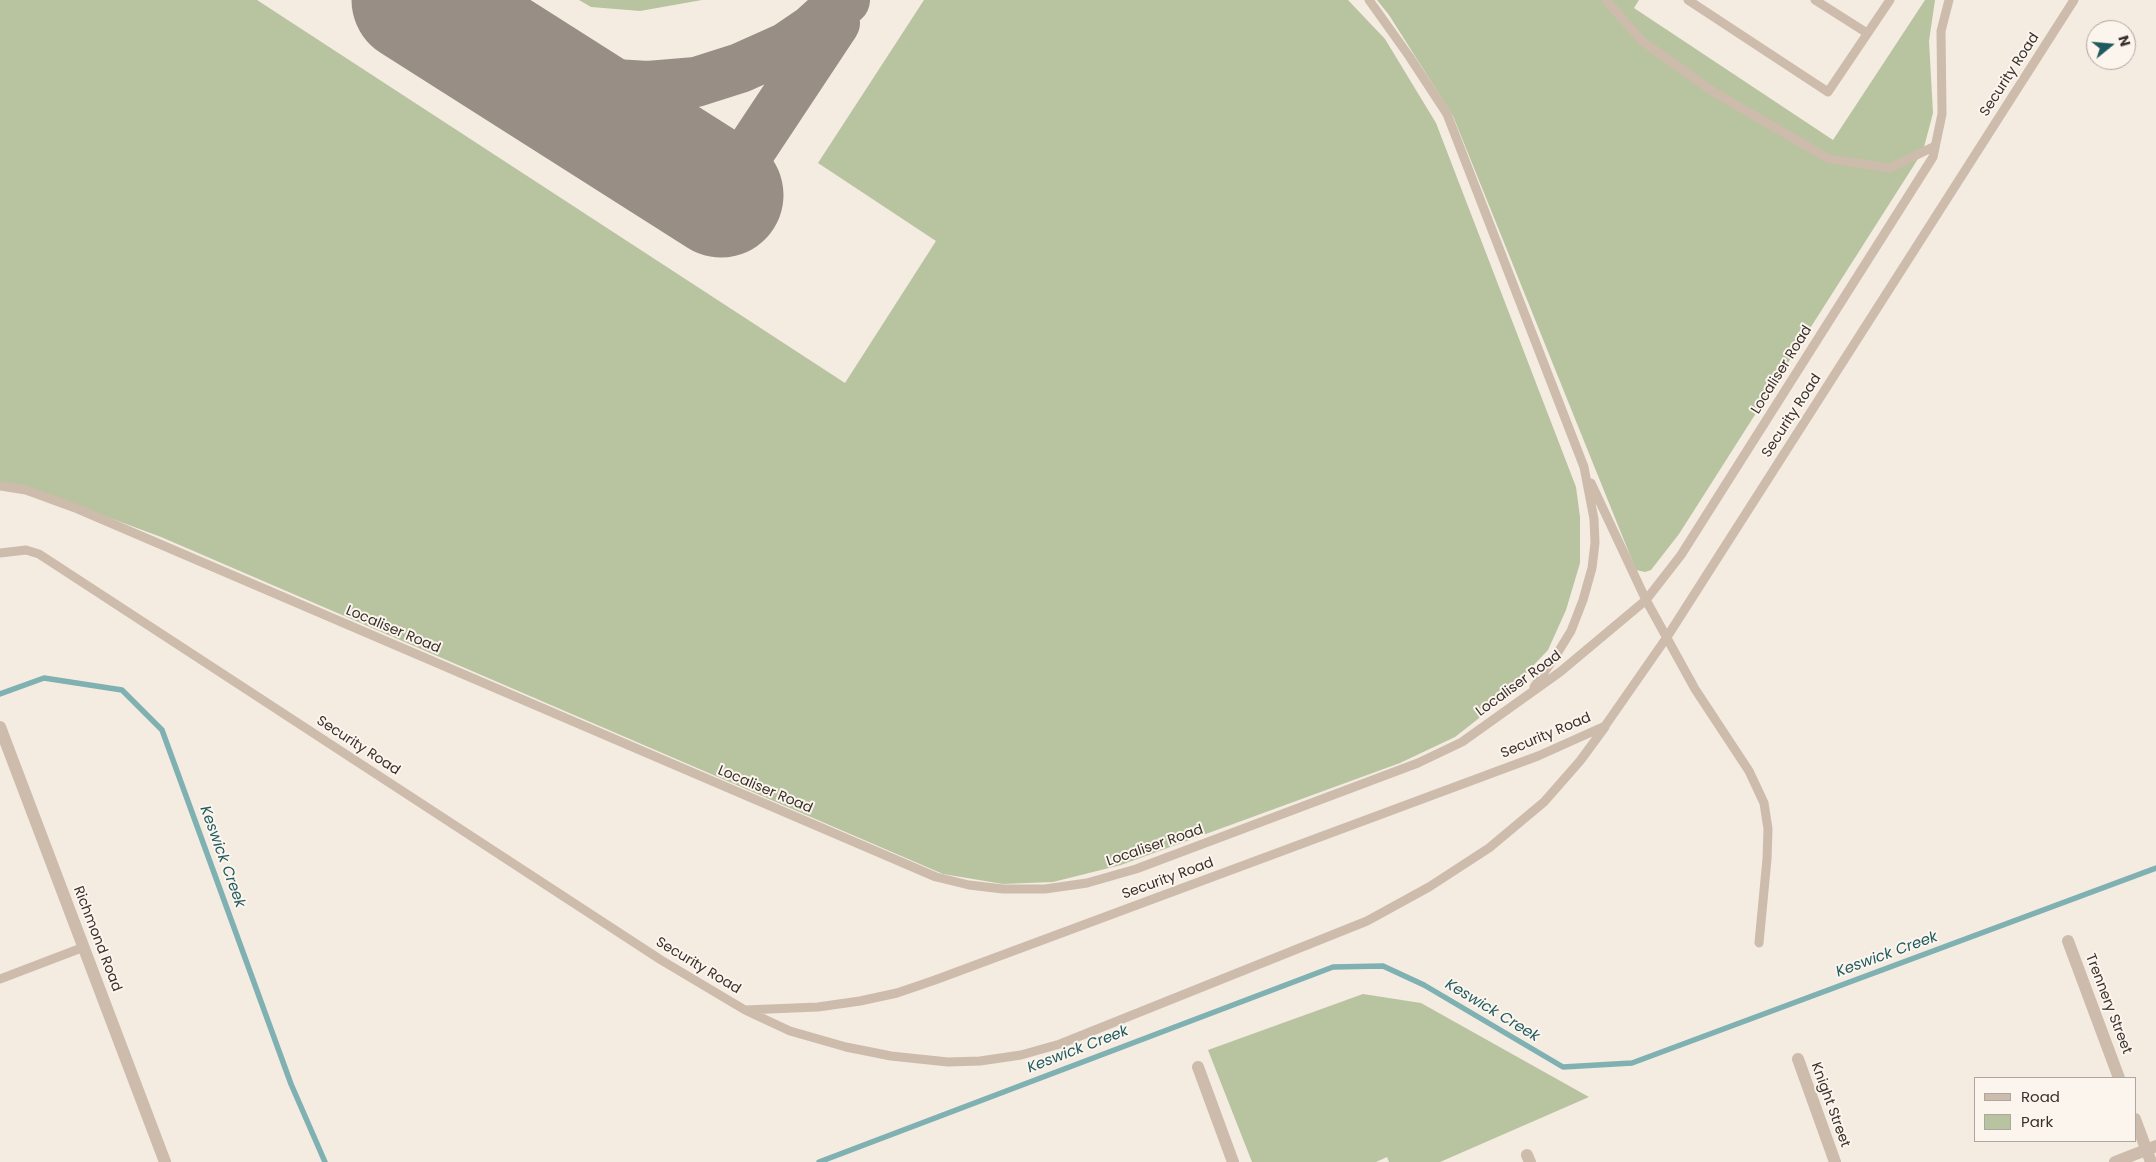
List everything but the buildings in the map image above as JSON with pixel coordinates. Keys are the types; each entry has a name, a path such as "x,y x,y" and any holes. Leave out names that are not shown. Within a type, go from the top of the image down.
{"street":[{"name":"Richmond Road","path":"0,727 165,1162"},
{"name":"Trennery Street","path":"2068,941 2120,1077"},
{"name":"Knight Street","path":"1798,1059 1835,1162"},
{"path":"1198,1067 1233,1162"},
{"path":"2115,1162 2151,1153 2136,1121"}],"lane":[{"path":"1369,0 1447,114 1584,467 1613,532 1646,600 1695,689 1749,771 1764,803 1768,829 1767,859 1759,943"},
{"path":"1606,0 1642,42 1712,91 1829,159 1890,168 1935,146"},
{"path":"1688,0 1828,92 1890,0"},
{"path":"1815,0 1867,33"},
{"name":"Localiser Road","path":"0,486 26,490 78,509 936,877 969,885 1004,889 1045,889 1087,883 1136,869 1418,763 1462,742 1588,650 1646,600 1681,555 1933,157 1942,114 1941,31 1949,0"},
{"name":"Security Road","path":"0,553 26,550 39,554 660,960 745,1010 818,1007 860,1001 897,992 935,980 1538,756 1605,726 1667,637 2074,0"},
{"path":"1530,692 1555,658 1571,631 1583,600 1592,568 1595,543 1594,519 1584,467"},
{"path":"745,1010 790,1031 846,1047 891,1056 948,1062 980,1061 1021,1055 1060,1044 1367,921 1430,887 1489,848 1544,802 1580,761 1605,726"},
{"path":"0,978 84,947"}],"green space":[{"path":"0,0 257,0 845,383 936,241 818,163 924,0 1348,0 1385,39 1436,123 1576,487 1580,517 1580,563 1566,610 1548,650 1497,704 1455,737 1400,763 1121,865 1053,882 1003,884 943,874 161,537 24,486 0,482"},
{"path":"579,0 702,0 640,11 591,7"},
{"path":"1377,0 1639,0 1634,8 1833,140 1925,0 1935,0 1929,41 1933,113 1923,151 1679,534 1651,570 1645,572 1636,570 1453,116 1389,15"},
{"path":"1363,994 1421,1003 1589,1097 1440,1162 1389,1162 1387,1157 1376,1162 1252,1162 1208,1050"}],"waterway":[{"name":"Keswick Creek","path":"0,694 44,678 122,690 162,730 291,1084 325,1162"},
{"name":"Keswick Creek","path":"819,1162 1333,967 1383,966 1424,985 1563,1067 1632,1063 2156,868"}],"taxiway":[{"path":"500,56 547,73 581,82 648,86 696,82 740,68 787,47 812,30 845,0"},
{"path":"721,195 835,23"}],"runway":[{"path":"414,0 721,195"}]}
